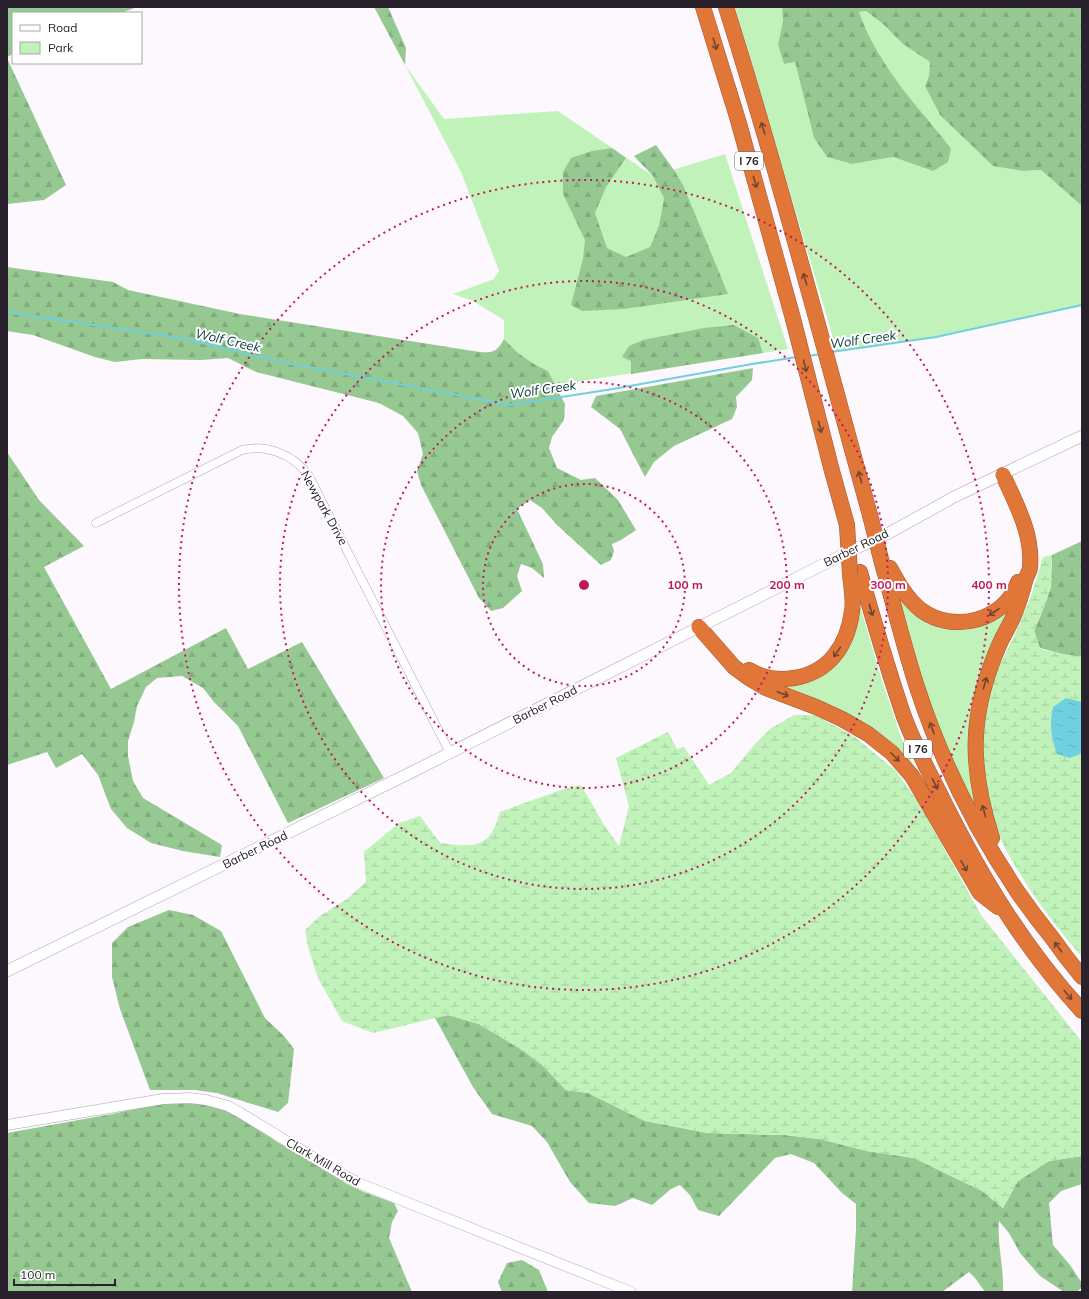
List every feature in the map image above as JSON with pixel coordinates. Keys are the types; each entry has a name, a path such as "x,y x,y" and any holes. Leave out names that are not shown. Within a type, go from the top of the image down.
{"highway":[{"name":"I 76","path":"703,7 738,120 792,315 810,389 847,526 855,573 868,602 903,712 922,759 969,851 1006,914 1036,957 1082,1010"},
{"name":"I 76","path":"726,7 815,310 918,691 936,738 979,830 1032,913 1082,977"},
{"path":"884,561 898,584 909,598 920,609 933,616 947,621 967,622 981,619 996,611 1007,602 1016,590 1024,567 1024,552 1018,524 1000,476"},
{"path":"1000,476 1020,514 1028,534 1030,569 1016,611 995,654 985,682 978,711 975,737 975,760 987,824 995,849 1006,874"},
{"path":"702,626 735,659 754,673 783,679 804,676 819,669 833,658 843,644 852,611 855,573"},
{"path":"702,626 734,667 749,678 766,688 816,707 842,719 868,734 892,754 912,776 980,893 1006,914"}],"main road":[{"name":"Barber Road","path":"7,972 240,858 840,556 889,533 954,497 1082,436"}],"street":[{"name":"Newpark Drive","path":"96,523 242,450 254,448 272,450 291,458 309,476 450,753"},
{"name":"Clark Mill Road","path":"7,1126 163,1099 190,1098 216,1102 239,1112 339,1173 367,1187 631,1292"}],"green space":[{"path":"7,7 137,7 124,12 12,12 12,54 7,57"},
{"path":"374,7 388,7 406,48 405,65"},
{"path":"735,7 782,7 783,20 778,45 784,64 795,62 814,138 827,157 852,164 893,157 933,171 937,130 902,89 882,60 873,44 859,12 866,11 883,24 903,44 930,62 929,76 925,86 940,115 993,166 1022,171 1041,170 1082,206 1082,305 936,337 837,351"},
{"path":"782,7 1082,7 1082,206 1041,170 1022,171 993,166 940,115 925,86 929,76 930,62 903,44 883,24 866,11 859,12 874,46 901,86 951,149 948,162 933,171 893,157 852,164 827,157 814,138 795,62 784,64 778,45 783,20"},
{"path":"7,58 66,185 44,200 7,204"},
{"path":"405,65 444,119 558,111 653,176 725,154 788,349 555,385 548,371 534,364 518,353 504,339 504,320 473,301 453,294 494,279 499,271 461,172"},
{"path":"656,145 683,185 728,294 624,309 582,311 571,305 583,259 585,240 563,194 563,172 571,158 592,151 612,148 626,158 606,187 595,213 607,248 626,257 650,247 659,226 664,198 653,176 634,156"},
{"path":"7,267 113,282 128,290 240,314 473,351 491,352 498,348 504,339 518,353 534,364 548,371 565,404 564,420 552,437 549,448 557,468 581,480 595,478 618,500 636,530 612,544 614,551 611,560 601,565 557,525 542,508 530,500 517,509 543,564 544,578 532,568 521,564 517,576 522,591 503,608 491,611 479,598 421,485 417,471 423,454 418,433 403,416 379,403 256,372 228,358 201,360 142,359 115,362 95,357 33,335 7,331"},
{"path":"734,325 758,338 763,353 631,374 631,361 622,357 629,346 643,340 704,328"},
{"path":"753,368 752,380 736,397 737,407 732,419 674,446 654,462 645,477 620,429 591,407 596,396"},
{"path":"7,452 39,500 84,546 44,567 111,689 226,628 248,669 302,642 384,778 288,823 238,726 214,702 203,688 182,676 157,678 146,687 137,706 128,741 128,756 133,781 143,798 222,845 220,857 183,851 151,843 127,828 111,809 98,775 82,754 56,768 47,752 7,765"},
{"path":"1082,541 1082,657 1062,654 1040,648 1034,631 1051,587 1052,555"},
{"path":"1052,555 1051,587 1034,631 1040,649 1082,657 1082,957 1037,900 1008,854 993,821 988,802 983,763 982,744 984,724 991,687 1034,588 1043,557"},
{"path":"856,592 881,678 901,737 918,777 892,750 761,677 827,667"},
{"path":"900,598 932,623 1011,607 995,640 979,816 952,761 937,725 914,654 899,600"},
{"path":"794,715 815,715 855,737 896,771 920,805 981,915 1082,1042 1082,1156 1049,1161 1018,1181 1003,1208 982,1191 914,1158 867,1151 820,1139 785,1135 708,1133 645,1121 588,1093 566,1090 541,1064 522,1050 479,1024 448,1015 373,1033 342,1021 318,978 308,947 305,930 320,916 347,899 366,882 364,852 399,823 420,816 440,843 461,845 475,844 482,842 492,832 500,812 561,790 581,785 604,825 619,846 629,806 616,758 668,732 677,749 684,747 709,785 731,773 754,745 770,729"},
{"path":"169,910 193,915 221,931 265,1018 284,1036 294,1049 288,1103 278,1112 217,1093 195,1090 150,1090 120,1009 112,977 112,943 128,927"},
{"path":"448,1015 479,1024 522,1050 541,1064 566,1090 588,1093 645,1121 708,1133 785,1135 820,1139 867,1151 914,1158 982,1191 1003,1208 1018,1181 1049,1161 1082,1156 1082,1184 1061,1191 1049,1203 1053,1245 1070,1265 1082,1283 1082,1287 1077,1292 1064,1292 1040,1276 1020,1253 1009,1233 999,1221 1003,1292 985,1292 969,1272 942,1292 852,1292 856,1204 842,1193 814,1163 791,1154 775,1158 719,1216 698,1210 690,1195 680,1185 671,1189 652,1205 633,1198 615,1206 589,1203 570,1182 547,1142 532,1126 492,1114 473,1087 435,1018"},
{"path":"167,1102 195,1102 233,1112 277,1142 320,1165 345,1183 394,1203 398,1211 392,1222 389,1238 412,1292 7,1292 7,1133 112,1114"},
{"path":"522,1260 539,1270 548,1292 502,1292 498,1282 507,1263"}],"water":[{"path":"1066,698 1082,702 1082,753 1070,758 1057,754 1051,731 1053,707"}],"waterway":[{"name":"Wolf Creek","path":"831,352 936,337 1082,305"},
{"name":"Wolf Creek","path":"7,312 181,338 287,363 510,405 613,389 797,357"},
{"name":"Wolf Creek","path":"808,356 821,354"}]}
